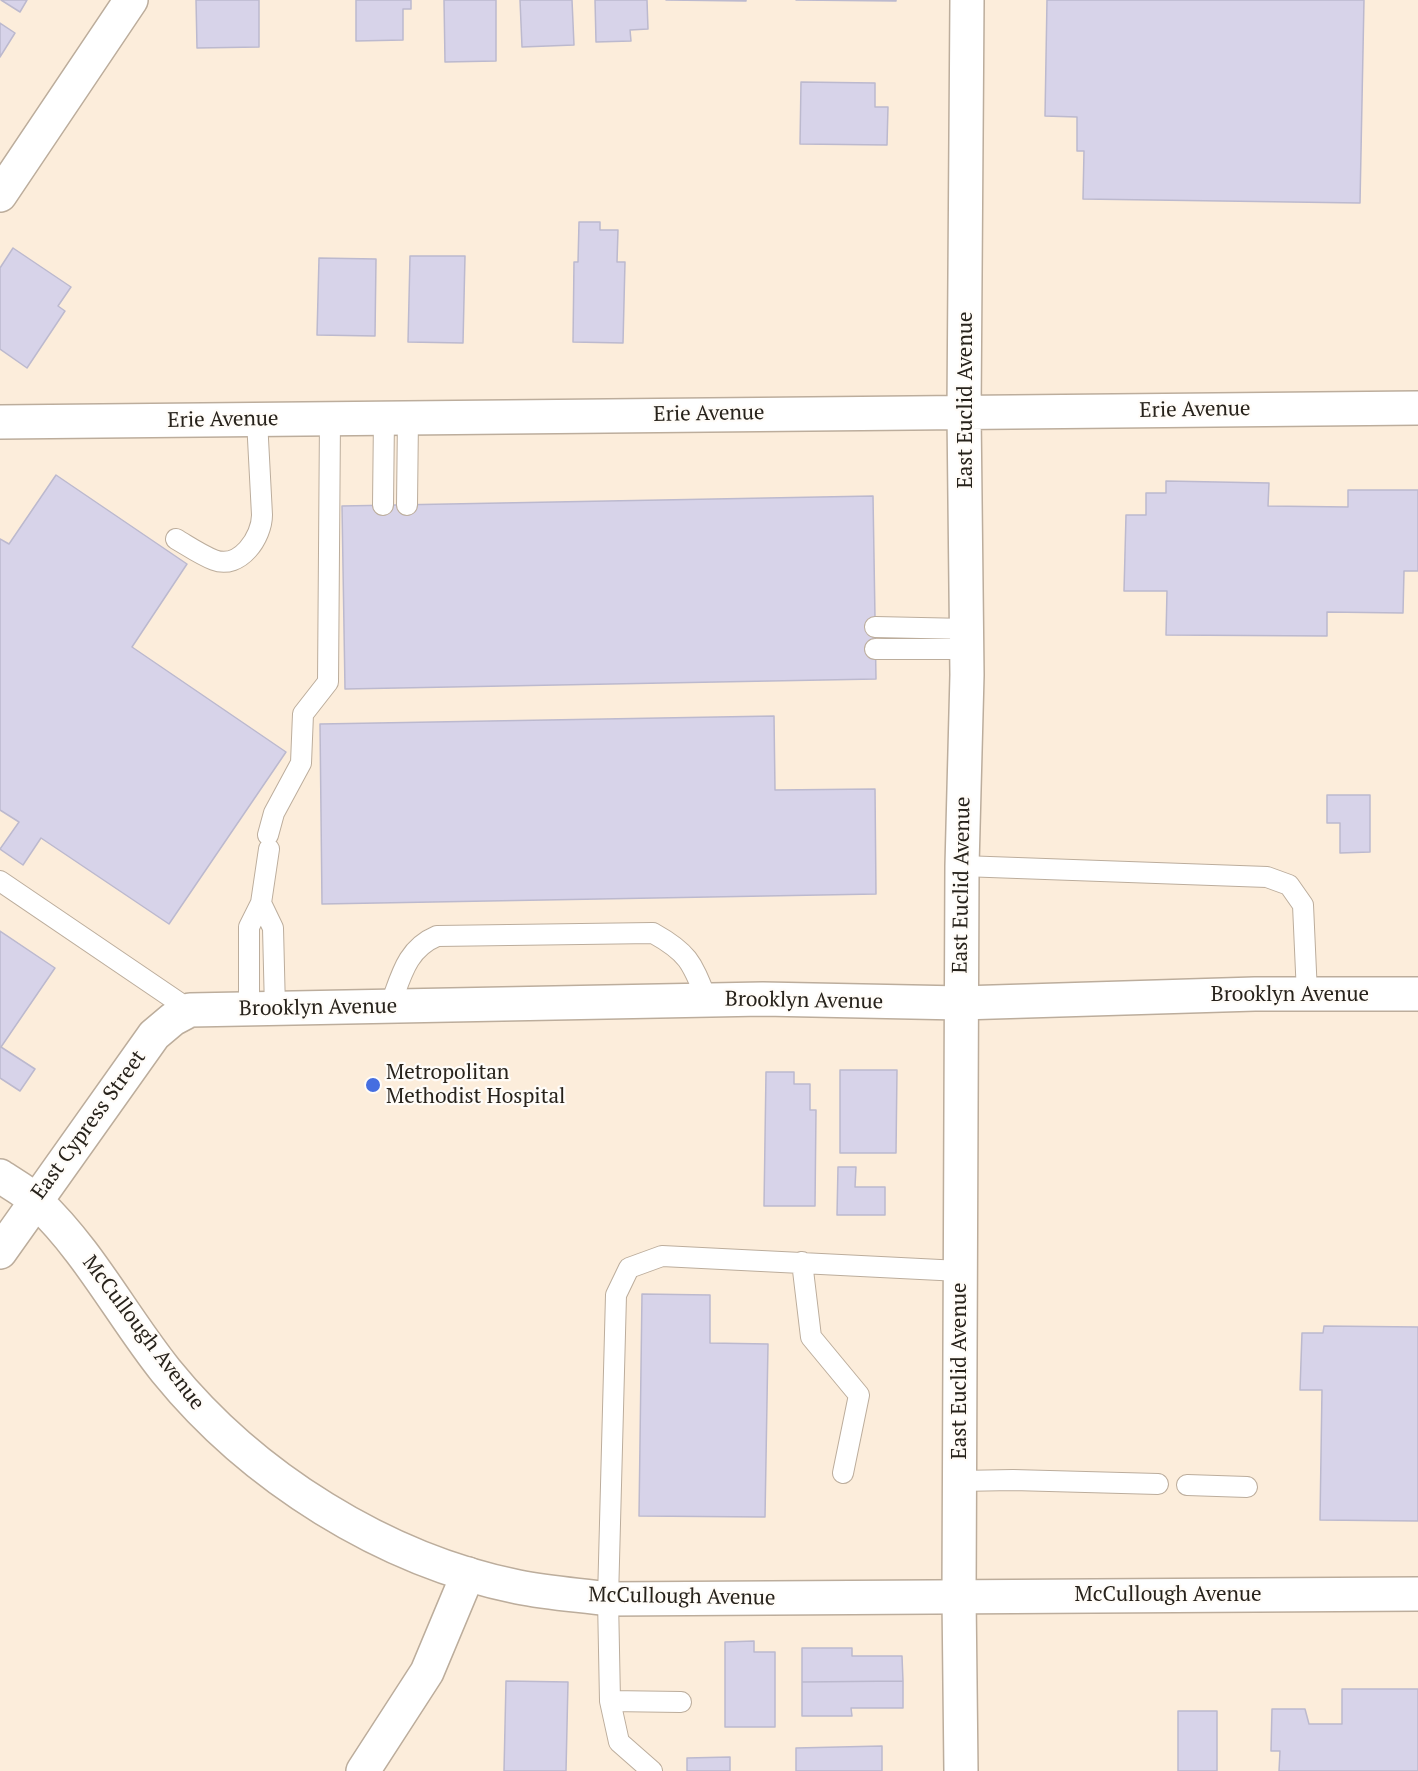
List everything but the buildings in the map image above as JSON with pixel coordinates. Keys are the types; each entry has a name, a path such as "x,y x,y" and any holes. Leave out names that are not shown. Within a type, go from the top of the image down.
{"street":[{"path":"0,195 131,0"},
{"name":"East Euclid Avenue","path":"961,1771 959,1481 962,866 967,639 964,412 967,0"},
{"name":"Erie Avenue","path":"0,422 1418,408"},
{"name":"Brooklyn Avenue","path":"190,1011 707,1000 961,1003 1307,994 1418,994"},
{"name":"East Cypress Street","path":"0,1251 154,1035 172,1019 190,1011"},
{"name":"McCullough Avenue","path":"0,1176 35,1200 66,1231 166,1370 218,1430 290,1486 377,1539 468,1574 518,1587 608,1599 1418,1594"},
{"path":"363,1771 427,1672 468,1574"}],"lane":[{"path":"396,417 407,505"},
{"path":"383,505 396,417"},
{"path":"262,1009 273,928 261,903 273,813 301,763 303,714 328,682 330,418"},
{"path":"176,539 216,561 233,559 257,541 262,529 262,515 257,420"},
{"path":"875,627 967,639"},
{"path":"875,649 967,639"},
{"path":"962,866 1267,877 1289,885 1303,905 1307,994"},
{"path":"0,881 190,1011"},
{"path":"390,1006 407,959 423,942 437,936 653,933 676,946 692,963 707,1000"},
{"path":"652,1771 619,1742 610,1701 608,1599 616,1295 629,1268 662,1256 960,1271"},
{"path":"802,1262 811,1337 859,1395 843,1473"},
{"path":"959,1481 1013,1480 1158,1484"},
{"path":"1187,1485 1247,1487"},
{"path":"610,1701 681,1702"}],"place":[{"name":"Metropolitan Methodist Hospital","path":"373,1085"}]}
